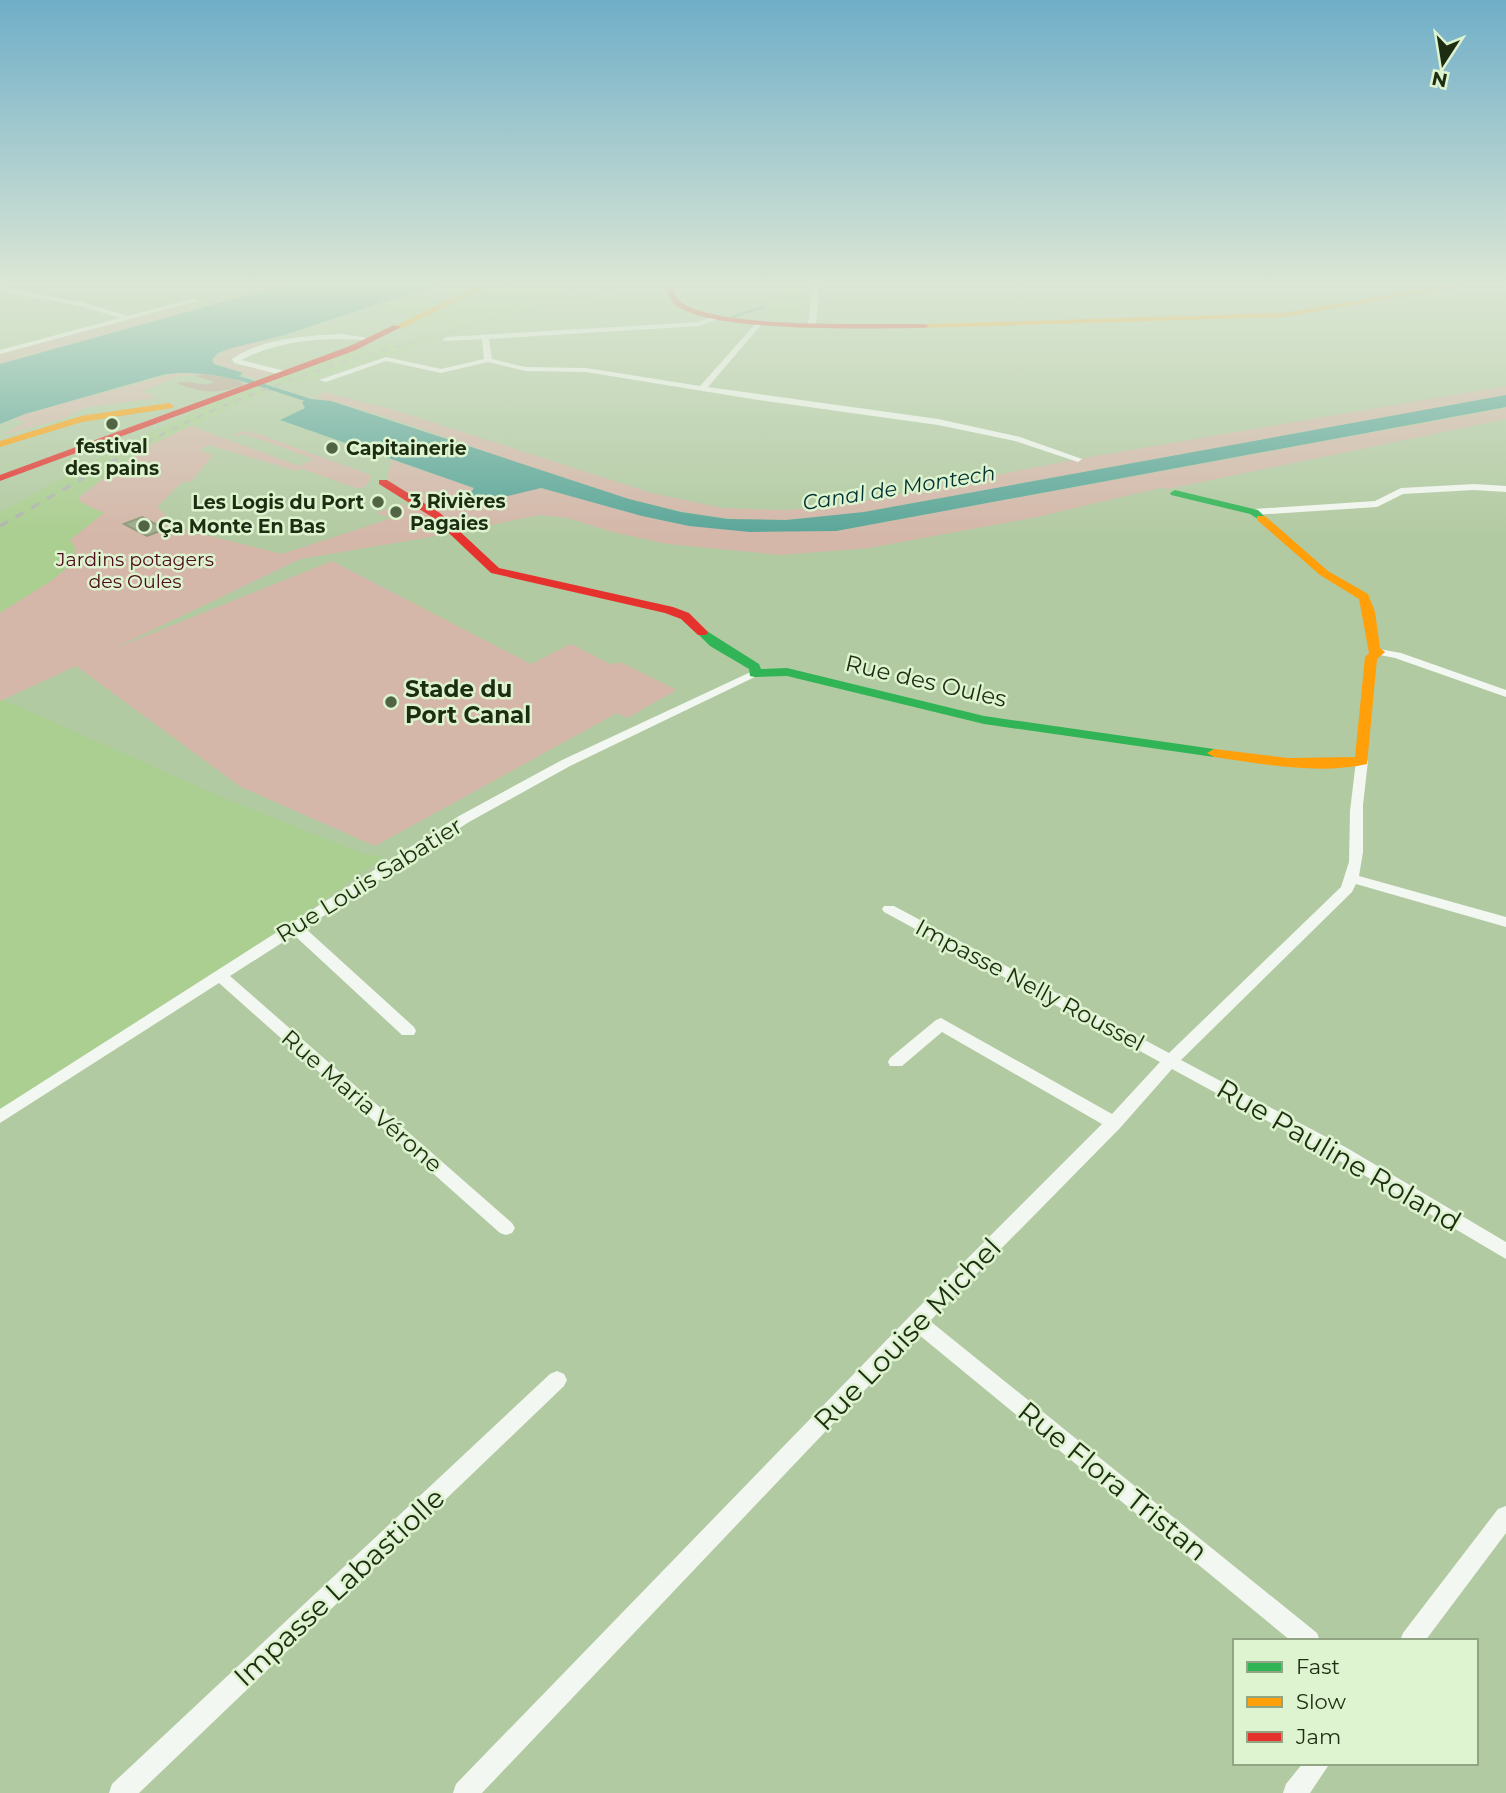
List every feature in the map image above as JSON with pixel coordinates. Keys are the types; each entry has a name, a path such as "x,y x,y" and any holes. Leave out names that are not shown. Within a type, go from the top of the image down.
{"main road":[{"path":"0,478 166,411 232,392 293,369"},
{"path":"0,444 82,419 166,411"},
{"path":"383,482 436,515 495,570 685,616 714,643 755,667 755,673"},
{"path":"1175,493 1254,512 1324,573 1364,597 1369,612 1370,636 1374,650 1379,652"},
{"path":"1362,761 1371,657 1379,652"},
{"name":"Rue des Oules","path":"755,673 788,672 985,720 1111,740 1294,764 1327,765 1362,761"}],"street":[{"path":"266,369 282,373"},
{"path":"323,380 357,369"},
{"path":"431,369 442,371 452,369"},
{"path":"524,369 586,370 976,428 1078,459"},
{"path":"702,389 719,369"},
{"path":"1254,512 1377,505 1401,491 1474,486 1506,489"},
{"path":"1379,652 1397,655 1506,694"},
{"name":"Rue Louis Sabatier","path":"0,1117 464,819 566,763 755,673"},
{"path":"1362,761 1356,808 1353,879 1506,922"},
{"name":"Rue Louise Michel","path":"465,1793 917,1322 1114,1123 1171,1060 1347,889 1353,879"},
{"name":"Impasse Nelly Roussel","path":"890,909 1171,1060"},
{"path":"295,927 408,1031"},
{"name":"Rue Maria Vérone","path":"219,975 506,1227"},
{"path":"897,1062 942,1024 1114,1123"},
{"name":"Rue Pauline Roland","path":"1171,1060 1341,1153 1506,1251"},
{"name":"Rue Flora Tristan","path":"917,1322 1307,1639"},
{"name":"Impasse Labastiolle","path":"121,1793 557,1380"},
{"path":"1413,1639 1506,1516"},
{"path":"1295,1793 1316,1765"}],"shaded area":[{"path":"305,369 346,369 280,386 268,382"},
{"path":"204,374 232,378 245,384 228,390 211,391 177,383 215,382 195,376"},
{"path":"256,387 268,391 146,447 80,495 78,498 104,513 75,547 74,562 51,581 0,613 0,512 119,447"},
{"path":"4,700 219,796 364,854 384,857 291,923 0,1110 0,701"}],"green space":[{"path":"230,369 261,369 274,372 257,379"},
{"path":"175,373 204,374 171,377 171,380 142,391 165,401 155,398 84,408 65,418 0,436 27,421 13,420 25,414"},
{"path":"1506,386 1506,395 864,512 778,520 726,518 673,510 621,497 570,482 417,427 314,397 324,392 394,410 652,493 722,508 783,510 831,507 1078,459"},
{"path":"1506,408 1506,419 1168,489 1160,488 1037,517 869,548 781,555 667,544 567,518 540,515 456,532 423,502 387,479 392,460 474,488 551,489 642,516 689,526 836,531"},
{"name":"Stade du Port Canal","path":"191,426 299,466 314,459 245,434 236,437 234,434 243,431 261,435 371,475 367,485 359,489 302,469 296,471 209,445 199,450 213,455 191,482 182,482 157,507 179,528 282,554 392,518 376,513 400,504 417,510 425,507 454,533 300,559 113,649 332,561 531,664 571,644 612,665 620,662 677,690 627,718 617,713 375,846 241,787 76,666 0,701 0,613 51,581 74,562 75,547 70,540 104,513 82,503 78,498 146,447"}],"water":[{"path":"0,369 229,369 243,373 239,376 311,399 331,401 629,499 681,512 728,519 786,520 864,512 1506,395 1506,407 836,531 750,532 689,526 541,488 470,505 464,503 474,488 280,420 305,408 302,402 305,401 216,376 180,373 162,375 25,414 0,424"}],"building":[{"name":"Ça Monte En Bas","path":"142,517 165,529 147,536 124,524"}],"railway":[{"path":"122,456 180,425 325,369"},
{"path":"0,526 125,454"}],"traffic: fast":[{"path":"1175,493 1254,512 1261,518"},
{"path":"702,632 714,643 755,667 755,673 787,672 984,720 1214,753"}],"traffic: slow":[{"path":"0,444 81,419 169,406"},
{"path":"1214,753 1306,763 1362,761 1371,657 1379,652 1374,650 1369,612 1364,597 1324,573 1261,518"}],"traffic: jam":[{"path":"0,478 297,369"},
{"path":"383,482 436,515 495,571 669,610 685,616 702,632"}],"place":[{"name":"festival des pains","path":"112,424"},
{"name":"Capitainerie","path":"332,448"},
{"name":"Les Logis du Port","path":"378,502"},
{"name":"3 Rivières Pagaies","path":"396,512"},
{"name":"Ça Monte En Bas","path":"144,526"},
{"name":"Stade du Port Canal","path":"391,702"}],"water label":[{"name":"Canal de Montech","path":"899,488"}],"park label":[{"name":"Jardins potagers des Oules","path":"135,570"}]}
